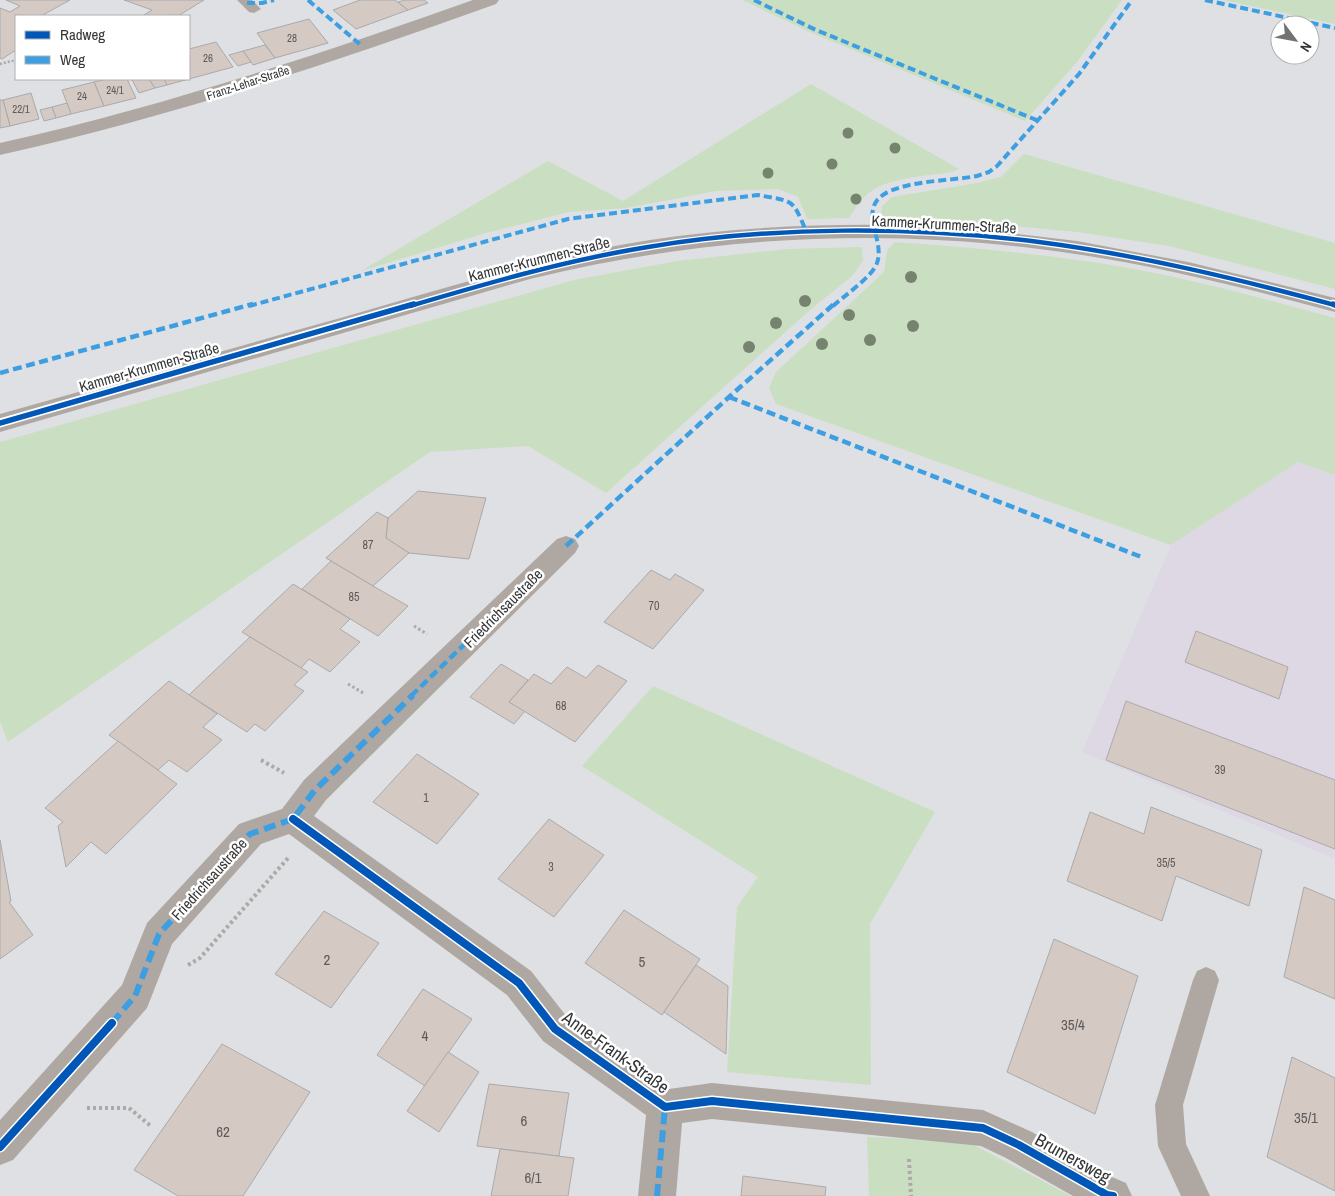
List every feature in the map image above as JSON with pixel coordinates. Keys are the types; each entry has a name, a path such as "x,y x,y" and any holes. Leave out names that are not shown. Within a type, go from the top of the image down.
{"street":[{"name":"Franz-Lehar-Straße","path":"0,150 186,102 362,46 490,0"},
{"name":"Kammer-Krummen-Straße","path":"0,423 422,302 596,255 691,241 806,232 874,232 978,236 1037,242 1117,254 1215,275 1335,305"},
{"name":"Friedrichsaustraße","path":"0,1147 136,996 159,934 250,834 303,825 315,790 566,546"},
{"name":"Anne-Frank-Straße","path":"303,825 520,983 555,1029 665,1107 712,1101 983,1128 1019,1145"},
{"name":"Anne-Frank-Straße","path":"657,1196 665,1107"},
{"name":"Brumersweg","path":"1019,1145 1107,1195 1113,1196"}],"lane":[{"path":"1196,1196 1172,1146 1169,1105 1206,980"}],"path":[{"path":"0,64 15,60"},
{"path":"136,996 200,958 303,825"},
{"path":"36,1108 129,1108 152,1127"},
{"path":"909,1157 911,1196"}],"shaded area":[{"path":"1298,462 1335,475 1335,859 1082,752 1171,545"}],"green space":[{"path":"742,0 1122,0 1077,62 1025,121 812,33"},
{"path":"1223,0 1335,0 1335,24 1320,21 1320,15 1293,15"},
{"path":"811,84 959,169 952,172 893,181 882,185 863,198 849,218 807,219 798,197 778,189 716,191 627,208 569,212 486,233 361,271 548,161 623,201"},
{"path":"1024,154 1335,243 1335,289 1169,246 1077,232 952,220 881,219 882,206 892,197 977,183 1001,177"},
{"path":"894,242 1006,251 1117,266 1200,283 1335,318 1335,475 1298,462 1171,545 776,404 769,388 776,372 884,272 887,251"},
{"path":"862,247 863,261 852,276 810,310 606,493 528,446 430,452 8,742 0,721 0,442 574,280 677,261 787,249"},
{"path":"653,686 935,812 870,924 871,1085 727,1072 737,907 758,877 582,766"},
{"path":"867,1137 968,1142 1071,1196 869,1196"}],"building":[{"path":"6,0 70,0 43,15 15,15 15,51 2,59 0,58 0,8 10,12 20,6"},
{"path":"124,0 204,0 180,15 144,15 152,10"},
{"path":"360,0 395,0 408,10 356,29 333,10"},
{"path":"424,0 428,3 408,10 398,2"},
{"path":"309,19 328,43 275,58 257,33"},
{"path":"216,42 233,67 190,79 190,49"},
{"path":"265,45 275,58 253,65 243,51"},
{"path":"243,51 251,62 238,66 229,55"},
{"path":"127,80 136,98 104,106 94,82"},
{"path":"132,80 150,80 155,88 139,93"},
{"path":"150,80 164,80 167,85 155,88"},
{"path":"164,80 185,80 167,85"},
{"path":"94,82 104,106 71,114 62,90"},
{"path":"31,93 39,119 10,126 3,100"},
{"path":"0,100 3,100 10,126 0,128"},
{"path":"67,103 71,114 56,118 52,107"},
{"path":"52,107 56,118 44,121 40,110"},
{"path":"418,491 486,498 469,559 409,553 386,538 388,518"},
{"path":"377,512 388,518 386,538 409,553 373,586 326,558"},
{"path":"331,561 408,606 378,636 302,589"},
{"path":"651,570 670,580 675,574 704,590 653,649 604,622"},
{"path":"293,584 350,619 340,629 360,642 330,672 309,659 301,668 242,632"},
{"path":"1196,631 1288,667 1279,699 1185,662"},
{"path":"250,637 308,672 294,685 304,691 265,731 255,724 247,732 189,695"},
{"path":"501,664 528,680 509,702 525,711 514,724 470,697"},
{"path":"598,665 627,681 575,742 509,702 534,674 551,684 567,667 586,678"},
{"path":"169,681 217,714 203,727 222,740 187,772 169,760 158,770 109,735"},
{"path":"1126,701 1335,780 1335,849 1106,760"},
{"path":"118,741 177,784 106,854 91,842 66,867 58,826 63,822 45,808"},
{"path":"417,754 479,794 437,844 373,802"},
{"path":"1151,807 1262,850 1249,906 1176,876 1162,921 1067,881 1090,812 1144,834"},
{"path":"549,819 604,855 554,917 498,879"},
{"path":"0,840 11,901 9,902 33,935 0,959"},
{"path":"1304,887 1335,900 1335,999 1284,977"},
{"path":"624,910 700,959 662,1015 585,963"},
{"path":"324,911 379,943 331,1008 275,974"},
{"path":"1054,939 1138,976 1095,1114 1007,1072"},
{"path":"696,965 728,986 726,1054 664,1012"},
{"path":"423,989 472,1019 425,1086 377,1055"},
{"path":"222,1044 310,1092 243,1196 178,1196 134,1170"},
{"path":"448,1052 479,1072 439,1132 407,1111"},
{"path":"1292,1057 1335,1078 1335,1191 1267,1157"},
{"path":"489,1084 569,1093 559,1156 477,1146"},
{"path":"500,1149 574,1158 568,1196 491,1196"},
{"path":"743,1176 826,1187 825,1196 741,1196"}],"marked path":[{"path":"247,3 262,3 274,0"},
{"path":"308,0 362,46"},
{"path":"754,0 816,30 1039,121"},
{"path":"566,546 729,397 873,270 879,256 872,214 879,198 901,187 977,176 989,172 997,166 1079,74 1107,38 1132,0"},
{"path":"1205,0 1335,28"},
{"path":"0,373 568,219 758,195 788,201 796,207 806,231"},
{"path":"729,397 1144,558"},
{"path":"112,1023 135,996 159,934 250,834 293,819 315,790 529,582"},
{"path":"657,1196 665,1107"}],"cycle path":[{"path":"0,423 528,273 609,254 718,238 803,232 860,232 916,233 1025,240 1151,261 1225,277 1335,305"},
{"path":"293,819 519,983 555,1029 665,1107 712,1101 983,1128 1019,1145 1107,1195 1113,1196"},
{"path":"0,1147 112,1023"}]}
